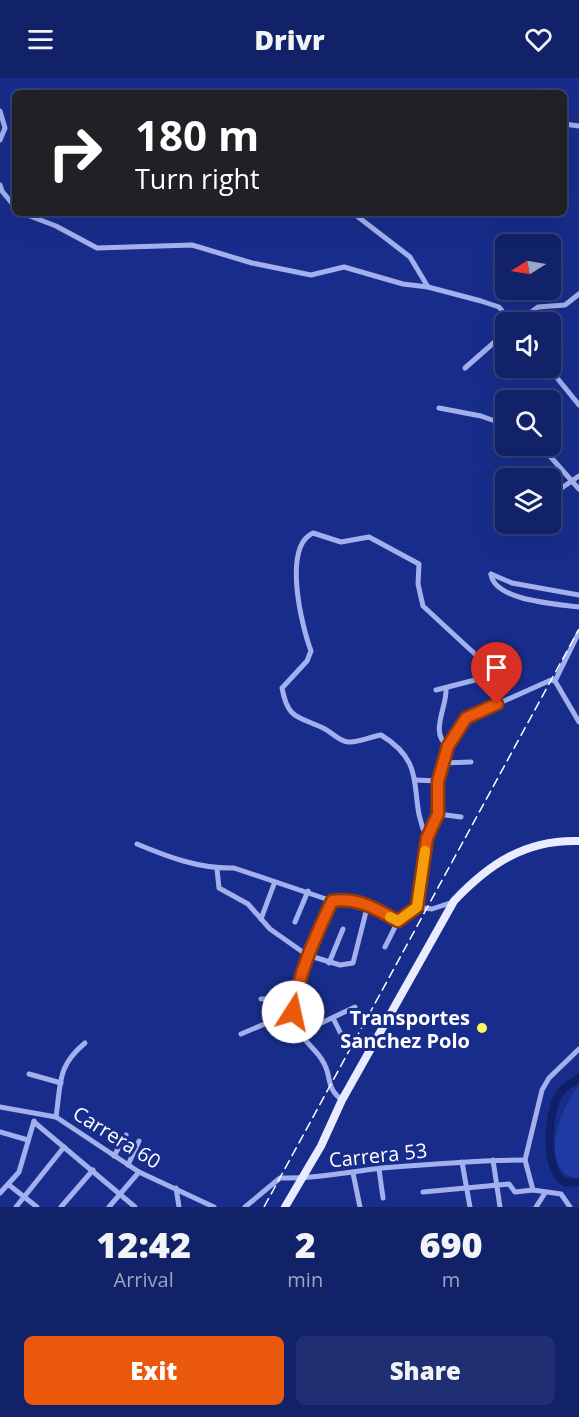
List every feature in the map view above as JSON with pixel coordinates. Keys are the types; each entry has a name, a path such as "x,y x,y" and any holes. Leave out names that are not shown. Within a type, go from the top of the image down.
{"main road":[{"path":"285,1207 321,1146 342,1100 454,901 473,881 504,857 531,847 565,840 579,840"}],"street":[{"path":"0,111 5,128 0,140"},
{"path":"0,185 12,203"},
{"path":"30,216 56,226 97,248 192,245 252,262 311,275 344,267 404,284 428,286 499,308 502,312"},
{"path":"357,216 410,257 428,286"},
{"path":"531,312 538,307 565,305 579,294"},
{"path":"465,368 495,342"},
{"path":"557,378 579,405"},
{"path":"439,408 495,421"},
{"path":"550,456 579,489"},
{"path":"561,489 579,476"},
{"path":"427,838 420,824 415,780 408,758 399,746 381,735 358,742 345,742 325,729 296,718 284,701 282,688 307,661 311,651 304,634 296,582 303,542 308,535 313,533 341,542 369,537 419,564 418,584 423,606 489,668 475,680 436,690"},
{"path":"579,595 512,583 490,574 500,588 517,597 579,607"},
{"path":"555,681 579,632"},
{"path":"417,907 427,838 438,814 438,781 448,746 466,718 551,680 555,681"},
{"path":"555,681 579,722"},
{"path":"446,689 447,700 439,734 441,742 448,746"},
{"path":"443,763 471,762"},
{"path":"415,780 438,781"},
{"path":"438,814 461,817"},
{"path":"137,843 159,853 217,869 234,868 274,884 308,891 332,901 345,899 368,904 398,921"},
{"path":"217,869 219,888 248,904 261,920 307,955 329,963 340,965 354,963 368,904"},
{"path":"261,920 274,884"},
{"path":"295,922 308,891"},
{"path":"332,901 307,955 293,1012 302,1035 324,1062 332,1093 342,1100"},
{"path":"385,947 398,921 417,907 432,909 454,901"},
{"path":"329,963 343,929"},
{"path":"261,999 295,998"},
{"path":"302,1035 317,1025 355,1007"},
{"path":"313,1010 317,1025"},
{"path":"241,1035 293,1012"},
{"path":"333,1018 342,1036"},
{"path":"56,1117 68,1056 85,1043"},
{"path":"533,1190 525,1160 545,1083 579,1049"},
{"path":"29,1074 61,1083"},
{"name":"Carrera 60","path":"0,1107 56,1117 139,1172 214,1207"},
{"path":"0,1193 21,1168 36,1113"},
{"path":"34,1122 135,1207"},
{"path":"0,1132 28,1140"},
{"path":"114,1156 126,1135"},
{"path":"128,1165 139,1141"},
{"path":"16,1207 64,1147"},
{"path":"493,1160 500,1207"},
{"name":"Carrera 53","path":"245,1207 275,1180 299,1180 379,1169 462,1162 525,1160"},
{"path":"462,1162 470,1207"},
{"path":"379,1169 383,1198"},
{"path":"62,1207 93,1170"},
{"path":"109,1207 139,1172"},
{"path":"353,1173 360,1207"},
{"path":"423,1192 511,1184 516,1192 533,1190 561,1194 570,1207"},
{"path":"9,1185 37,1207"},
{"path":"176,1188 179,1207"},
{"path":"536,1207 545,1193"}],"shaded area":[{"path":"579,1086 579,1179 566,1174 558,1165 555,1152 559,1123"}],"waterway":[{"path":"579,1078 564,1088 558,1096 550,1129 551,1155 559,1177 566,1183 579,1182"}],"railway":[{"path":"264,1207 579,629"}],"slow traffic":[{"path":"390,917 398,921 417,907 425,851"}],"place":[{"name":"Transportes Sanchez Polo","path":"482,1028"}],"route":[{"path":"293,1012 297,987 307,955 332,901 345,899 368,904 398,921 417,907 427,838 438,814 438,781 448,746 466,718 497,704"}]}
